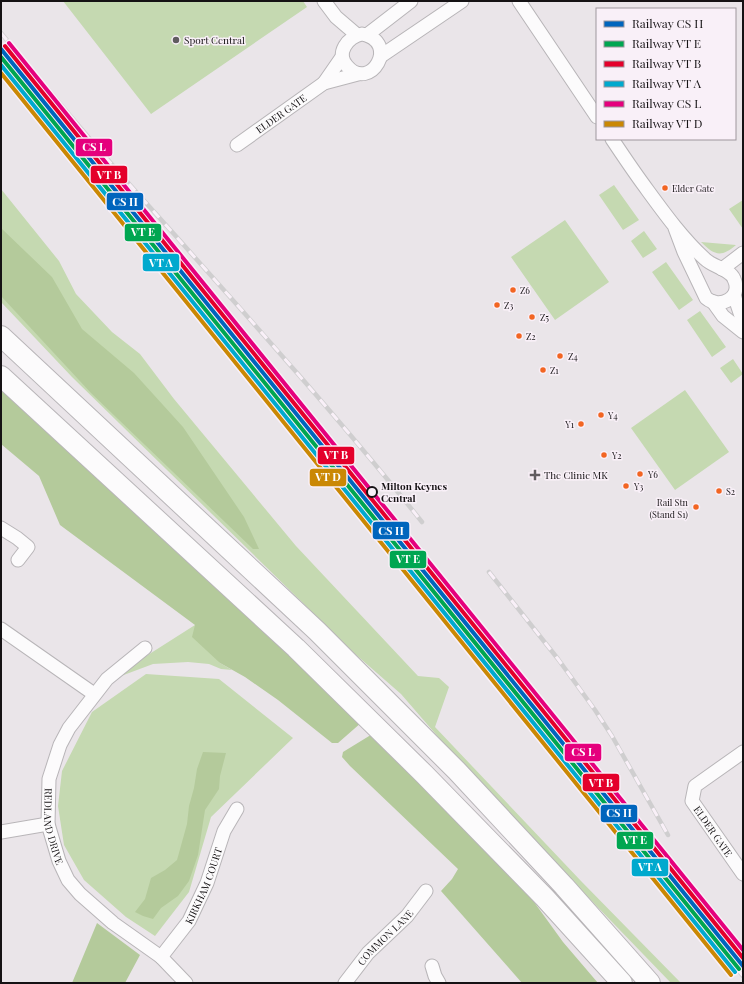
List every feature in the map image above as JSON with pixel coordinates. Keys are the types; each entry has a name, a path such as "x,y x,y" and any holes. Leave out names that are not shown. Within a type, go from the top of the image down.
{"highway":[{"path":"1,325 83,412"},
{"path":"1,336 317,630 435,748 564,886 650,983"},
{"path":"1,376 296,648 424,774 545,898 622,983"}],"street":[{"path":"324,1 336,17 362,35 375,40 379,47 381,56 379,63 375,68 368,72 358,74 351,71 345,65 336,17"},
{"path":"343,53 351,38 362,35 411,1"},
{"path":"381,56 462,1"},
{"path":"519,1 596,116"},
{"name":"ELDER GATE","path":"324,83 343,53"},
{"name":"ELDER GATE","path":"237,145 324,83 358,74"},
{"path":"613,140 675,228 706,260 729,272 734,279 736,286 743,322"},
{"path":"675,228 684,252 706,298 717,303 726,302 737,292"},
{"path":"702,290 702,280 707,273 714,269 721,269 743,253"},
{"path":"713,302 723,316 743,332"},
{"path":"1,528 28,547 18,560"},
{"path":"1,629 94,694"},
{"name":"REDLAND DRIVE","path":"145,648 107,679 69,728 60,745 49,779 48,824 59,861 68,880 80,894 113,923 160,957 186,983"},
{"name":"ELDER GATE","path":"743,752 695,786 692,801 743,874"},
{"name":"KIRKHAM COURT","path":"160,957 189,921 207,883 224,831 238,809"},
{"path":"1,832 48,824"},
{"name":"COMMON LANE","path":"345,983 368,953 407,916 426,891"},
{"path":"432,966 439,983"}],"green space":[{"name":"Sport Central","path":"63,1 303,1 307,7 151,114"},
{"path":"614,185 639,220 623,230 599,195"},
{"path":"1,189 59,261 76,294 112,332 140,354 174,399 296,546 418,676 439,678 449,687 435,727 581,881 681,983 671,983 446,746 401,694 354,653 72,377 1,302"},
{"path":"743,200 743,229 729,209"},
{"path":"565,220 609,282 555,320 511,257"},
{"path":"1,228 52,277 82,329 134,373 183,427 244,517 259,549 253,549 91,393 1,296"},
{"path":"644,231 657,249 643,258 631,241"},
{"path":"701,242 736,245 726,252 718,253 710,250"},
{"path":"666,262 693,300 679,310 652,272"},
{"path":"700,311 726,347 712,357 687,320"},
{"path":"733,359 743,374 731,383 720,368"},
{"path":"1,389 362,722 338,743 332,743 278,700 245,677 220,663 192,637 195,625 60,525 39,476 1,444"},
{"path":"685,390 729,452 675,490 631,428"},
{"path":"195,625 220,663 232,670 221,669 209,664 188,662 153,664 113,679 118,674"},
{"path":"146,674 219,679 293,738 211,817 189,892 155,936 126,917 84,880 64,845 58,806 62,771 92,712"},
{"path":"374,733 529,895 563,942 598,983 522,983 441,891 452,879 458,869 342,757 343,752"},
{"path":"203,752 226,753 220,776 219,789 205,810 198,855 189,881 178,896 161,908 153,919 143,916 135,912 145,899 151,878 165,870 177,860 187,824 189,806 197,769"},
{"path":"97,923 140,955 125,983 72,983"}],"railway":[{"path":"1,33 98,149 316,394 422,522"},
{"path":"1,59 743,976"},
{"path":"489,572 558,659 595,710 612,736 668,835"}],"transit line":[{"path":"9,43 743,950"},
{"path":"5,46 743,958"},
{"path":"1,49 743,966"},
{"path":"1,57 739,969"},
{"path":"1,65 735,972"},
{"path":"1,73 731,975"}],"place":[{"name":"Sport Central","path":"176,40"},
{"name":"Elder Gate","path":"665,188"},
{"name":"Z6","path":"513,290"},
{"name":"Z3","path":"497,305"},
{"name":"Z5","path":"532,317"},
{"name":"Z2","path":"519,336"},
{"name":"Z4","path":"560,356"},
{"name":"Z1","path":"543,370"},
{"name":"Y4","path":"601,415"},
{"name":"Y1","path":"581,424"},
{"name":"Y2","path":"604,455"},
{"name":"Y6","path":"640,474"},
{"name":"The Clinic MK","path":"535,475"},
{"name":"Y3","path":"626,486"},
{"name":"S2","path":"719,491"},
{"name":"Milton Keynes Central","path":"372,492"},
{"name":"Rail Stn (Stand S1)","path":"696,507"}]}
